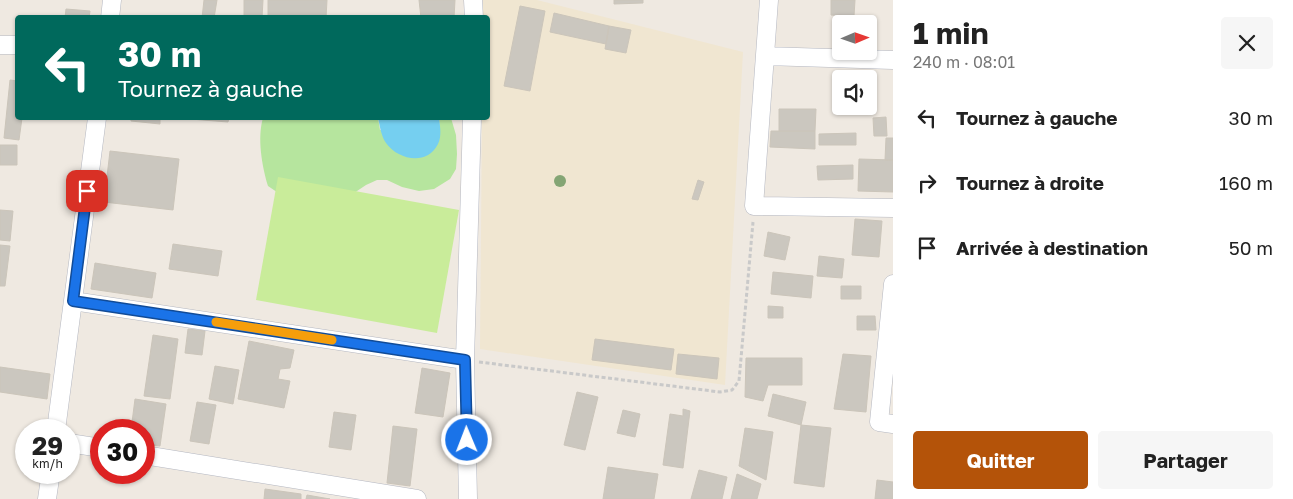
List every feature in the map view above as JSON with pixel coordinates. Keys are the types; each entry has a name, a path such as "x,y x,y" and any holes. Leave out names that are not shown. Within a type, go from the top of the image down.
{"street":[{"path":"110,15 112,0"},
{"path":"474,0 474,15"},
{"path":"770,0 754,206 893,208"},
{"path":"0,45 15,45"},
{"path":"766,56 893,60"},
{"path":"57,419 97,120"},
{"path":"468,499 465,360 472,120"},
{"path":"893,284 879,422 893,424"},
{"path":"73,301 465,360"},
{"path":"155,457 417,499"},
{"path":"47,499 49,484"}],"path":[{"path":"465,360 720,392 732,390 739,381 754,206"}],"shaded area":[{"path":"483,0 537,0 743,52 725,385 480,349 482,120 490,120 490,15 483,15"}],"green space":[{"path":"262,120 378,120 380,130 440,132 439,120 452,120 456,135 456,169 450,179 434,189 419,191 402,187 387,180 377,180 339,203 293,203 268,186 261,152"},
{"path":"278,177 459,210 437,333 256,300"}],"water":[{"path":"378,120 439,120 438,144 427,156 420,158 405,157 391,149 382,134"}],"building":[{"path":"204,0 217,0 214,15 202,15"},
{"path":"244,0 263,0 262,15 244,15"},
{"path":"268,0 327,0 326,15 268,15"},
{"path":"419,0 455,0 454,15 421,15"},
{"path":"614,0 643,0 643,3 614,4"},
{"path":"831,0 855,0 854,15 831,15"},
{"path":"520,6 545,11 530,91 504,86"},
{"path":"66,9 90,11 89,15 65,15"},
{"path":"554,13 609,26 606,44 550,32"},
{"path":"609,26 631,30 626,53 605,49"},
{"path":"10,80 15,81 15,120 22,120 19,140 4,138"},
{"path":"779,109 816,109 815,131 779,131"},
{"path":"886,117 887,136 874,136 873,118"},
{"path":"160,120 160,124 131,121"},
{"path":"203,120 228,120 228,122"},
{"path":"771,131 815,131 815,149 770,147"},
{"path":"856,133 856,145 819,145 819,134"},
{"path":"886,138 893,138 893,160 885,160"},
{"path":"0,145 17,145 17,165 0,165"},
{"path":"110,151 179,159 173,210 104,202"},
{"path":"859,159 893,160 893,192 858,191"},
{"path":"853,165 853,179 818,180 817,166"},
{"path":"698,180 704,182 698,200 692,199"},
{"path":"0,210 13,211 10,241 0,240"},
{"path":"855,219 882,221 879,257 852,255"},
{"path":"768,232 790,237 785,260 764,256"},
{"path":"173,244 222,251 218,276 169,269"},
{"path":"0,245 10,246 5,286 0,286"},
{"path":"819,256 844,259 842,278 817,276"},
{"path":"95,263 156,273 152,298 91,289"},
{"path":"773,272 813,276 811,298 771,294"},
{"path":"841,286 861,286 861,299 841,299"},
{"path":"768,306 783,307 783,318 768,318"},
{"path":"857,316 875,316 876,330 857,330"},
{"path":"188,329 205,331 202,355 185,353"},
{"path":"153,335 178,339 170,399 144,396"},
{"path":"595,339 674,349 671,370 592,360"},
{"path":"249,341 294,350 290,368 280,369 278,379 290,381 284,408 238,399"},
{"path":"678,354 719,358 717,379 676,374"},
{"path":"843,354 871,356 866,412 834,409"},
{"path":"746,358 802,358 802,385 768,385 763,401 745,397"},
{"path":"215,366 239,370 233,404 209,399"},
{"path":"0,367 50,374 47,399 0,392"},
{"path":"422,368 450,373 443,417 415,413"},
{"path":"577,392 598,397 585,450 564,445"},
{"path":"773,394 806,402 801,425 768,416"},
{"path":"135,399 166,404 160,446 155,445 155,419 132,419"},
{"path":"197,402 216,405 209,444 190,441"},
{"path":"683,409 690,411 683,468 663,465 670,414 683,416"},
{"path":"623,410 640,414 635,437 617,433"},
{"path":"334,412 356,415 351,450 329,447"},
{"path":"801,425 831,428 824,487 794,483"},
{"path":"393,426 417,429 410,486 387,483"},
{"path":"745,428 773,432 766,480 739,466"},
{"path":"608,467 658,474 654,499 603,499"},
{"path":"699,470 727,477 722,499 691,499"},
{"path":"737,474 761,484 757,499 731,499"},
{"path":"877,480 893,482 893,499 875,499"},
{"path":"265,489 301,494 301,499 264,499"},
{"path":"307,495 330,499 306,499"}],"slow traffic":[{"path":"216,322 332,340"}],"route":[{"path":"87,191 73,301 465,360 467,440"}]}
